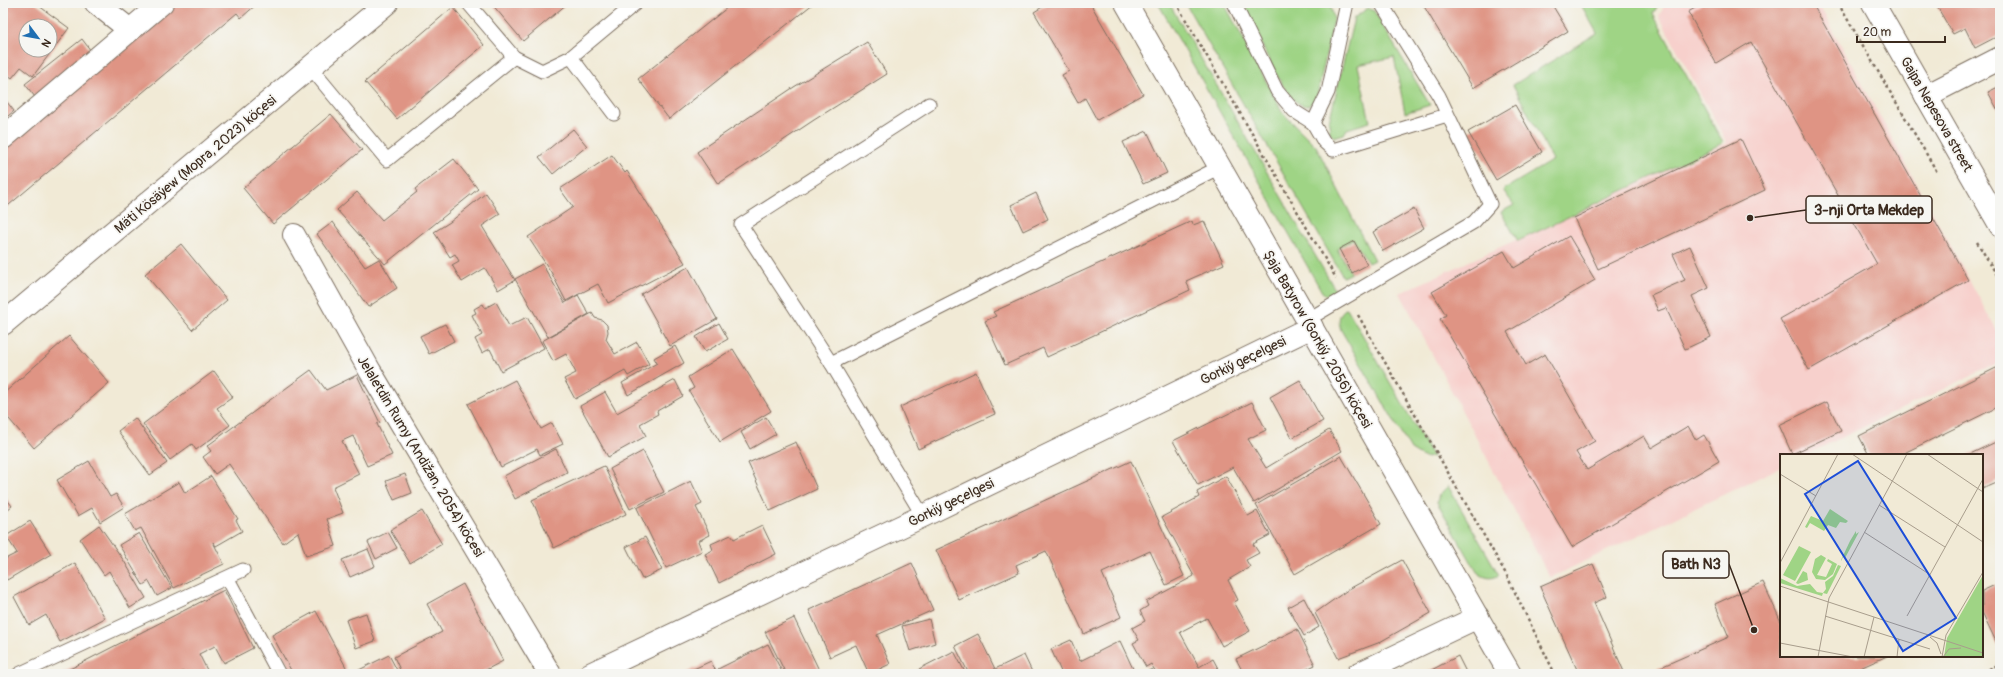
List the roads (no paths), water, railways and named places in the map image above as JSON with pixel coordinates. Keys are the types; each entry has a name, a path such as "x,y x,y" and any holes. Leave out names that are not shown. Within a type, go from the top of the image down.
{"street":[{"path":"96,3 130,30"},
{"path":"3,138 162,3"},
{"name":"Mäti Kösäýew (Mopra, 2023) köçesi","path":"3,324 387,3"},
{"name":"Şaja Batyrow (Gorkiý, 2056) köçesi","path":"1126,3 1510,674"},
{"name":"Gaipa Nepesova street","path":"1873,3 2000,225"},
{"path":"1926,96 2000,58"},
{"name":"Jelaletdin Rumy (Andižan, 2054) köçesi","path":"294,235 370,370 550,674"},
{"path":"3,313 42,292"},
{"name":"Gorkiý geçelgesi","path":"590,674 923,516 1310,323"},
{"path":"1358,674 1478,617"}],"lane":[{"path":"468,3 514,57 542,71 571,57 636,3"},
{"path":"1234,3 1277,91 1294,112 1314,123 1324,142 1333,150 1447,114"},
{"path":"1314,123 1328,92 1347,3"},
{"path":"1310,323 1474,222 1490,204 1447,114 1440,96 1381,3"},
{"path":"310,67 387,160 514,57"},
{"path":"571,57 614,114"},
{"path":"923,516 831,363 741,225 929,104"},
{"path":"831,363 1220,167"},
{"path":"19,674 243,570"},
{"path":"228,578 279,674"}],"place":[{"name":"3-nji Orta Mekdep","path":"1750,218"},
{"name":"Bath N3","path":"1754,630"}]}
